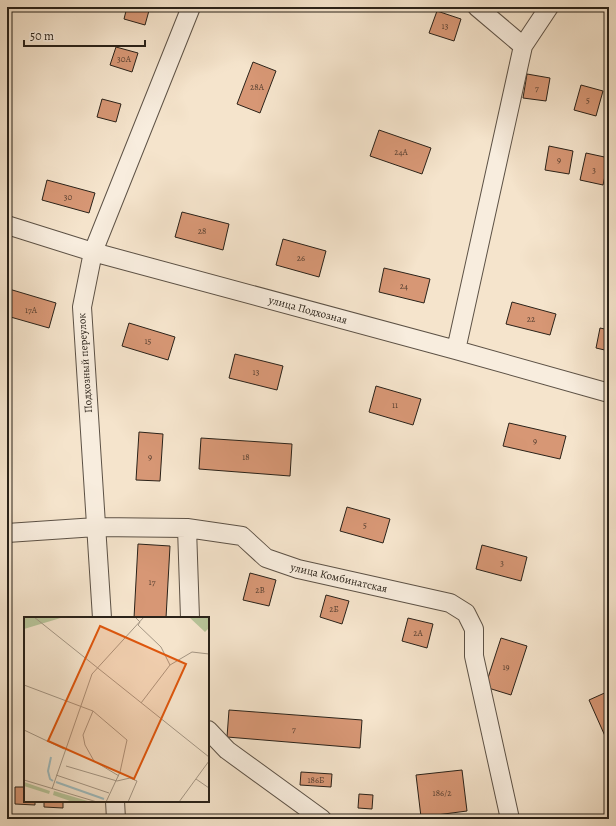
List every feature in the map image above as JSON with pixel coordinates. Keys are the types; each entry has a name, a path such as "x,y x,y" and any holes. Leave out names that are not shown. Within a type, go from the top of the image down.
{"street":[{"name":"Подхозный переулок","path":"102,617 82,307 93,252 191,7"},
{"path":"477,7 523,46"},
{"path":"456,350 523,46 549,7"},
{"name":"улица Подхозная","path":"7,225 93,252 609,393"},
{"name":"улица Комбинатская","path":"7,533 96,527 187,528 242,536 266,558 298,569 450,603 466,613 474,629 474,656 510,819"},
{"path":"187,528 190,617"},
{"path":"209,731 227,750 322,819"},
{"path":"115,802 116,819"}],"building":[{"path":"127,7 150,7 145,25 124,19"},
{"path":"437,11 461,19 454,41 429,33"},
{"path":"116,47 138,53 132,72 110,65"},
{"path":"253,62 276,71 260,113 237,104"},
{"path":"527,74 550,78 546,101 523,98"},
{"path":"581,85 603,91 596,116 574,110"},
{"path":"102,99 121,104 116,122 97,117"},
{"path":"379,130 431,148 422,174 370,156"},
{"path":"549,146 573,151 569,174 545,170"},
{"path":"586,153 609,158 603,185 580,180"},
{"path":"47,180 95,193 89,213 42,200"},
{"path":"182,212 229,224 223,250 175,237"},
{"path":"283,239 326,251 319,277 276,265"},
{"path":"384,268 430,279 424,303 379,292"},
{"path":"9,289 56,303 49,328 7,316 7,296"},
{"path":"512,302 556,314 550,335 506,324"},
{"path":"129,323 175,337 168,360 122,346"},
{"path":"600,328 609,330 609,351 596,348"},
{"path":"235,354 283,366 277,390 229,378"},
{"path":"376,386 421,399 413,425 369,412"},
{"path":"509,423 566,436 560,459 503,446"},
{"path":"139,432 163,434 160,481 136,480"},
{"path":"201,438 292,444 290,476 199,469"},
{"path":"347,507 390,519 383,543 340,531"},
{"path":"138,544 170,546 166,617 134,617"},
{"path":"482,545 527,557 521,581 476,569"},
{"path":"250,573 276,580 269,606 243,600"},
{"path":"326,595 349,601 342,624 320,617"},
{"path":"408,618 433,624 427,648 402,641"},
{"path":"501,638 527,646 511,695 485,687"},
{"path":"609,691 609,745 589,700"},
{"path":"229,710 362,720 360,748 227,737"},
{"path":"462,770 467,811 421,817 416,775"},
{"path":"301,772 332,774 331,787 300,785"},
{"path":"15,787 24,787 24,802 35,802 35,805 15,804"},
{"path":"7,788 11,788 11,805 7,805"},
{"path":"359,794 373,795 372,809 358,808"},
{"path":"44,802 63,802 63,808 44,807"}]}
